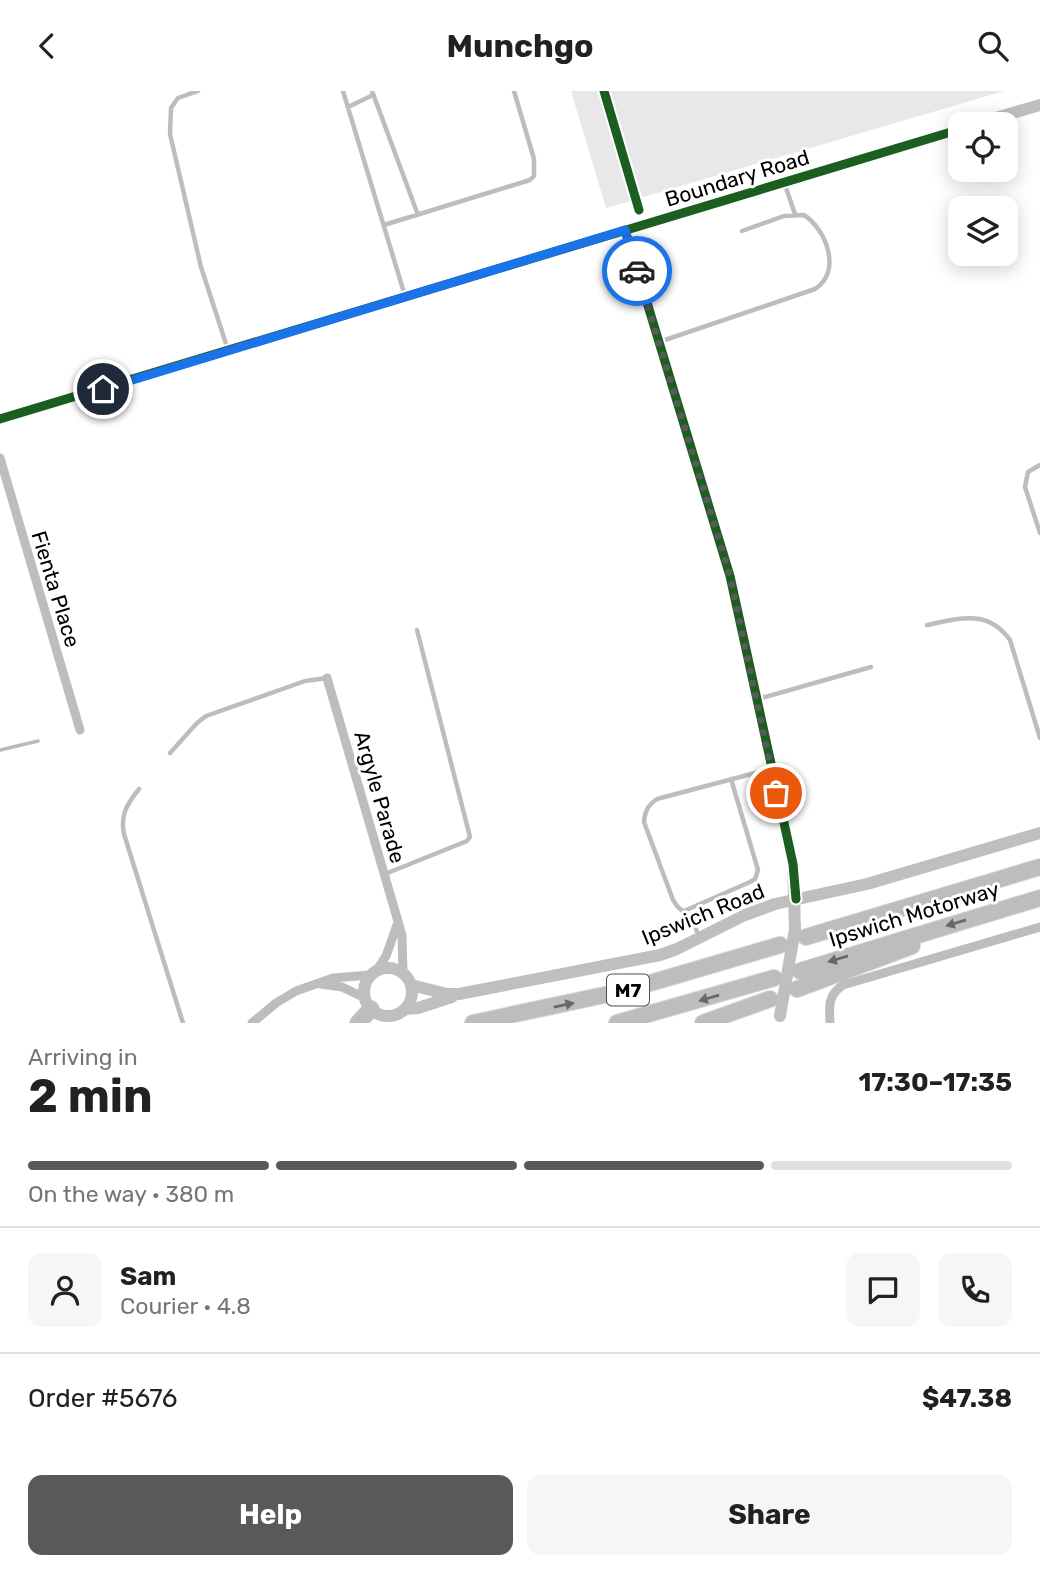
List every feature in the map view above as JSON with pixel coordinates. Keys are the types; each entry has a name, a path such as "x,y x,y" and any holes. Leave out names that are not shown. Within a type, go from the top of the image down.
{"highway":[{"name":"Ipswich Motorway","path":"801,933 1040,867"},
{"name":"Ipswich Motorway","path":"800,971 1040,898"},
{"path":"797,989 910,948 922,933"},
{"name":"M7","path":"473,1023 623,991 780,945"},
{"name":"M7","path":"617,1023 774,978"},
{"path":"704,1023 770,999"},
{"path":"358,1023 368,1003"}],"street":[{"path":"1016,112 1040,105"},
{"name":"Boundary Road","path":"0,419 948,133"},
{"path":"625,230 730,576 793,864 801,933 780,1021"},
{"name":"Fienta Place","path":"0,458 80,730"},
{"name":"Argyle Parade","path":"327,678 402,935 403,973"},
{"name":"Ipswich Road","path":"405,1009 418,1008 459,994 643,960 677,949 744,915 796,899 866,884 1040,833"},
{"path":"368,1003 365,985 386,956 397,925"},
{"path":"830,1023 831,995 843,985 1040,927"},
{"path":"252,1023 296,991 333,978 391,968 403,973 411,985 411,998 405,1009 392,1016 384,1016 342,987 316,984"},
{"name":"Ipswich Road","path":"411,985 447,994 459,994"}],"lane":[{"path":"198,91 178,98 171,108 170,134 201,267 228,350"},
{"path":"343,91 406,297"},
{"path":"384,225 530,180 534,176 534,159 514,91"},
{"path":"348,107 372,93 418,215"},
{"path":"784,183 795,214"},
{"path":"658,343 821,285 827,278 830,257 818,227 804,215 795,214 743,231"},
{"path":"1040,465 1028,472 1025,487 1040,533"},
{"path":"927,625 959,618 982,619 1001,627 1010,640 1040,738"},
{"path":"384,874 467,841 470,837 417,630"},
{"path":"757,700 871,667"},
{"path":"170,753 206,716 304,681 327,678"},
{"path":"699,939 693,921 673,900 644,822 645,812 649,804 657,799 771,769"},
{"path":"684,911 750,882 757,876 758,870 731,779"},
{"path":"139,789 122,816 124,834 183,1023"}],"shaded area":[{"path":"571,91 1004,91 606,208"}],"waterway":[{"path":"0,750 38,741"}],"cycle path":[{"path":"604,91 639,210"},
{"path":"0,419 948,133"},
{"path":"625,230 730,576 793,864 796,899"}],"way so far":[{"path":"637,271 730,576 776,793"}],"route":[{"path":"103,389 625,230 637,271"}]}
